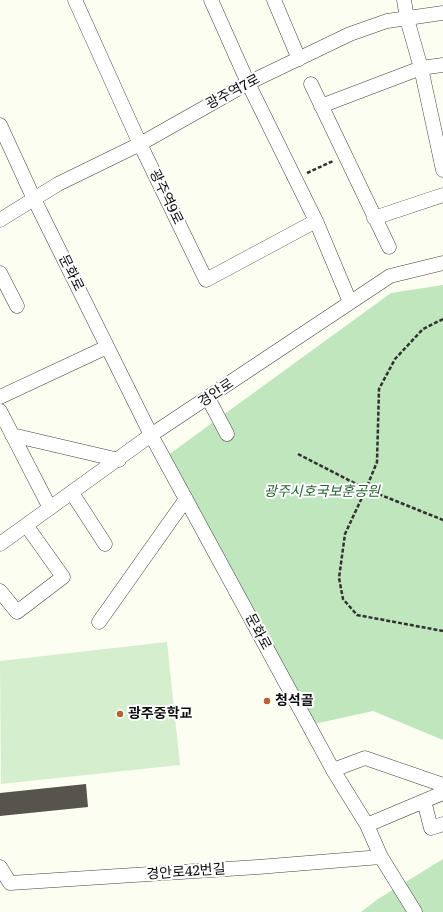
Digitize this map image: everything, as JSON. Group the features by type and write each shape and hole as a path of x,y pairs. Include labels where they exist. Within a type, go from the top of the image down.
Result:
{"street":[{"name":"광주역9로","path":"76,0 140,144 206,280 316,221"},
{"path":"211,0 248,83 316,221 350,302"},
{"path":"404,0 421,68 443,170"},
{"path":"279,2 299,59"},
{"name":"광주역7로","path":"34,199 58,184 140,144 248,83 350,34 386,21 443,13"},
{"path":"321,106 421,68 443,65"},
{"path":"310,84 389,248"},
{"name":"문화로","path":"0,125 4,143 34,199 152,436 333,770 367,825 381,856 414,912"},
{"path":"374,218 443,195"},
{"path":"0,220 34,199"},
{"name":"경안로","path":"0,544 152,436 390,276 443,263"},
{"path":"0,273 17,306"},
{"path":"0,398 107,348"},
{"path":"208,398 227,434"},
{"path":"0,411 6,427 50,508"},
{"path":"6,427 119,460"},
{"path":"72,493 105,544"},
{"path":"99,622 186,499"},
{"path":"0,591 16,612 63,576 26,526"},
{"path":"333,770 364,758 443,785"},
{"path":"367,825 443,793"},
{"path":"424,801 430,828 443,824"},
{"name":"경안로42번길","path":"0,867 10,883 258,867 381,856"}],"path":[{"path":"295,178 345,156"},
{"path":"443,319 423,329 395,359 379,389 377,462 345,534 339,578 343,600 357,615 443,631"},
{"path":"298,454 366,489 443,520"}],"green space":[{"name":"광주시호국보훈공원","path":"443,285 443,740 373,711 314,724 164,458 391,293"},
{"path":"167,642 180,765 1,784 0,661"},
{"path":"443,859 443,912 361,912 378,899"}],"building":[{"path":"86,784 88,807 0,816 0,793"}],"place":[{"name":"청석골","path":"267,701"},
{"name":"광주중학교","path":"120,714"}]}
